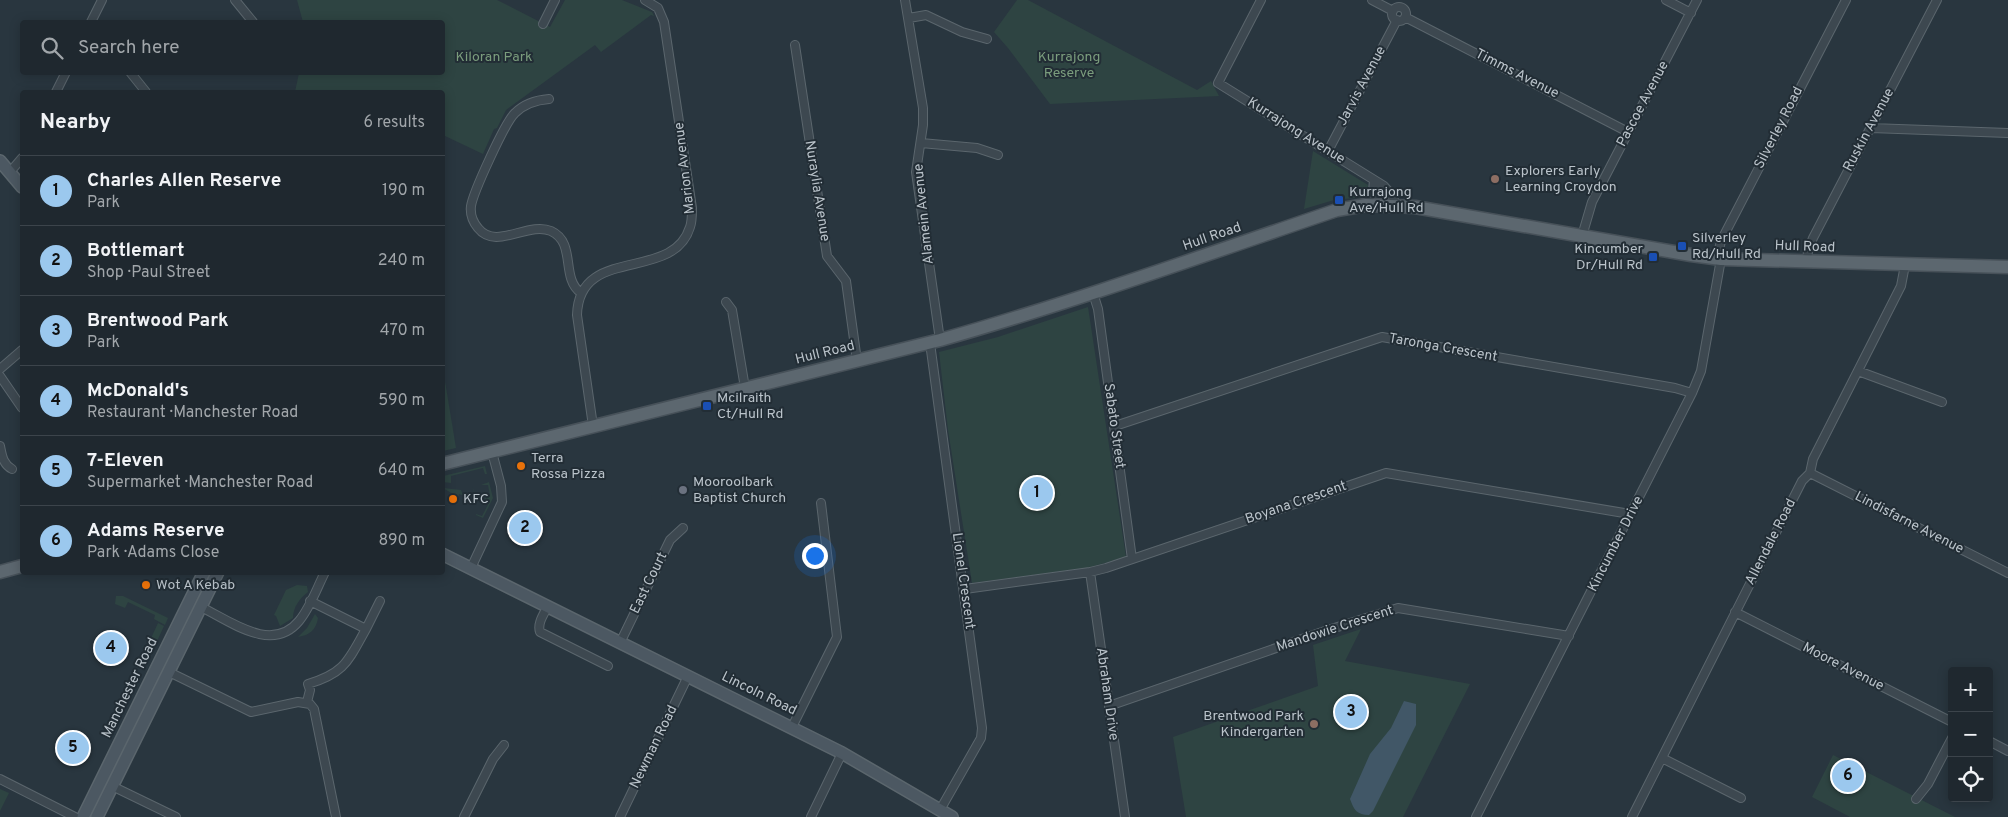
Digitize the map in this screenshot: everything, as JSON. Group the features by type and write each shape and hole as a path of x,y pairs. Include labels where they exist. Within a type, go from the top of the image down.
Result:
{"main road":[{"path":"0,161 20,184"},
{"name":"Hull Road","path":"445,463 935,342 1093,293 1337,210 1366,205 1396,205 1719,258 2008,267"},
{"name":"Lincoln Road","path":"445,555 792,727 842,753 952,817"},
{"path":"0,572 20,567"},
{"name":"Manchester Road","path":"83,817 203,575"},
{"name":"Manchester Road","path":"97,817 217,575"},
{"path":"158,666 169,672"}],"street":[{"path":"92,20 102,0"},
{"path":"235,0 251,20"},
{"path":"543,24 555,0"},
{"name":"Marion Avenue","path":"581,293 592,280 604,272 659,258 672,252 685,239 691,226 692,208 664,22 658,8 645,0"},
{"name":"Alamein Avenue","path":"905,0 910,18 923,108 916,172 935,342"},
{"name":"Kurrajong Avenue","path":"1261,0 1218,83 1384,186 1392,195 1396,205"},
{"path":"1372,0 1393,11"},
{"path":"1403,8 1407,0"},
{"path":"1666,0 1690,13"},
{"name":"Pascoe Avenue","path":"1582,236 1592,202 1697,0"},
{"name":"Silverley Road","path":"1719,258 1721,241 1846,0"},
{"name":"Ruskin Avenue","path":"1807,262 1810,246 1937,0"},
{"path":"1397,7 1403,8 1406,13 1405,17 1400,21 1393,17 1393,11 1397,7"},
{"path":"910,18 926,15 962,32 987,39"},
{"name":"Timms Avenue","path":"1405,17 1628,132"},
{"name":"Jarvis Avenue","path":"1328,151 1397,20"},
{"name":"Nuraylia Avenue","path":"795,45 827,256 846,281 857,361"},
{"path":"57,90 64,75"},
{"path":"132,75 144,90"},
{"path":"549,98 538,100 521,108 507,122 473,199 471,213 478,229 490,236 504,236 538,229 549,230 556,234 565,244 574,287 581,293 577,304 577,315 594,426"},
{"path":"1870,128 2008,133"},
{"path":"920,143 977,148 998,155"},
{"path":"10,172 20,160"},
{"path":"1366,205 1373,191 1374,180"},
{"name":"Kincumber Drive","path":"1476,817 1692,393 1701,371 1719,258"},
{"name":"Allendale Road","path":"1632,817 1802,482 1810,473 1813,459 1901,286 1905,265"},
{"name":"Sabato Street","path":"1093,293 1098,309 1132,559"},
{"path":"726,302 732,310 745,388"},
{"name":"Taronga Crescent","path":"1115,426 1382,337 1675,388 1692,393"},
{"name":"Lionel Crescent","path":"935,342 982,728 981,738 940,810"},
{"path":"0,369 20,352"},
{"path":"1858,371 1942,402"},
{"path":"0,376 20,405"},
{"path":"0,446 3,460 12,469"},
{"path":"471,568 502,502 501,486 492,452"},
{"name":"Boyana Crescent","path":"965,589 1090,572 1386,473 1630,514"},
{"name":"Lindisfarne Avenue","path":"1810,473 2008,573"},
{"path":"792,727 837,637 821,503"},
{"name":"East Court","path":"620,643 670,540 683,528"},
{"name":"Abraham Drive","path":"1090,572 1125,817"},
{"path":"201,607 256,634 271,636 290,629 296,624 323,575"},
{"path":"310,601 366,629"},
{"path":"307,702 310,690 308,684 326,679 340,669 353,652 380,601"},
{"path":"548,606 541,620 540,632 608,666"},
{"name":"Mandowie Crescent","path":"1109,706 1319,633 1398,608 1569,636"},
{"name":"Moore Avenue","path":"1735,612 1948,720"},
{"path":"169,672 251,712 298,702 307,702 314,709 336,817"},
{"name":"Newman Road","path":"620,817 688,676"},
{"path":"1993,743 2008,751"},
{"path":"464,817 493,759 504,746"},
{"path":"1916,799 1928,784 1948,746"},
{"path":"811,817 842,753"},
{"path":"1662,758 1741,798"},
{"path":"0,779 75,817"},
{"path":"112,786 176,817"}],"green space":[{"name":"Kiloran Park","path":"297,0 497,0 550,27 565,0 622,0 652,12 654,16 651,15 601,52 595,45 506,110 497,128 494,129 483,154 445,136 445,90 295,90 299,75 445,75 445,20 302,20"},
{"name":"Kurrajong Reserve","path":"1017,0 1028,0 1197,90 1211,81 1219,96 1050,104 994,32"},
{"path":"1313,151 1368,185 1367,194 1364,197 1334,200 1304,209"},
{"path":"1088,307 1126,557 1087,568 972,583 948,430 939,352 998,337"},
{"path":"445,381 456,448 445,451"},
{"path":"485,466 487,474 485,474 483,468 451,476 451,483 445,482 445,476"},
{"path":"489,482 493,498 483,518 476,514 482,516 490,501 484,498 490,496 488,485 481,485"},
{"path":"472,486 476,496 475,497 469,494 468,497 459,494 458,497 445,488 461,490 463,495 474,492"},
{"path":"297,585 307,586 308,592 298,603 294,610 293,618 280,626 274,615 286,590"},
{"path":"116,596 123,596 168,618 165,625 154,619 155,615 128,602 125,608 115,604"},
{"path":"315,614 318,618 314,629 306,635 298,637 307,628"},
{"path":"158,623 164,626 153,650 141,646 147,647"},
{"path":"1361,629 1345,661 1470,684 1403,817 1186,817 1173,737 1318,686 1313,645"},
{"path":"1833,755 1955,817 1850,817 1812,797"},
{"path":"0,789 9,793 0,811"}],"water":[{"path":"1404,701 1416,704 1416,725 1373,811 1369,815 1359,813 1350,799 1370,754 1391,728"}],"place":[{"name":"Explorers Early Learning Croydon","path":"1495,179"},
{"name":"Kurrajong Ave/Hull Rd","path":"1339,200"},
{"name":"Silverley Rd/Hull Rd","path":"1682,246"},
{"name":"Kincumber Dr/Hull Rd","path":"1653,257"},
{"name":"Mcilraith Ct/Hull Rd","path":"707,406"},
{"name":"Terra Rossa Pizza","path":"521,466"},
{"name":"Mooroolbark Baptist Church","path":"683,490"},
{"name":"Charles Allen Reserve","path":"1037,493"},
{"name":"KFC","path":"453,499"},
{"name":"Bottlemart","path":"525,528"},
{"name":"Wot A Kebab","path":"146,585"},
{"name":"McDonald's","path":"111,648"},
{"name":"Brentwood Park","path":"1351,712"},
{"name":"Brentwood Park Kindergarten","path":"1314,724"},
{"name":"7-Eleven","path":"73,748"},
{"name":"Adams Reserve","path":"1848,776"}]}
